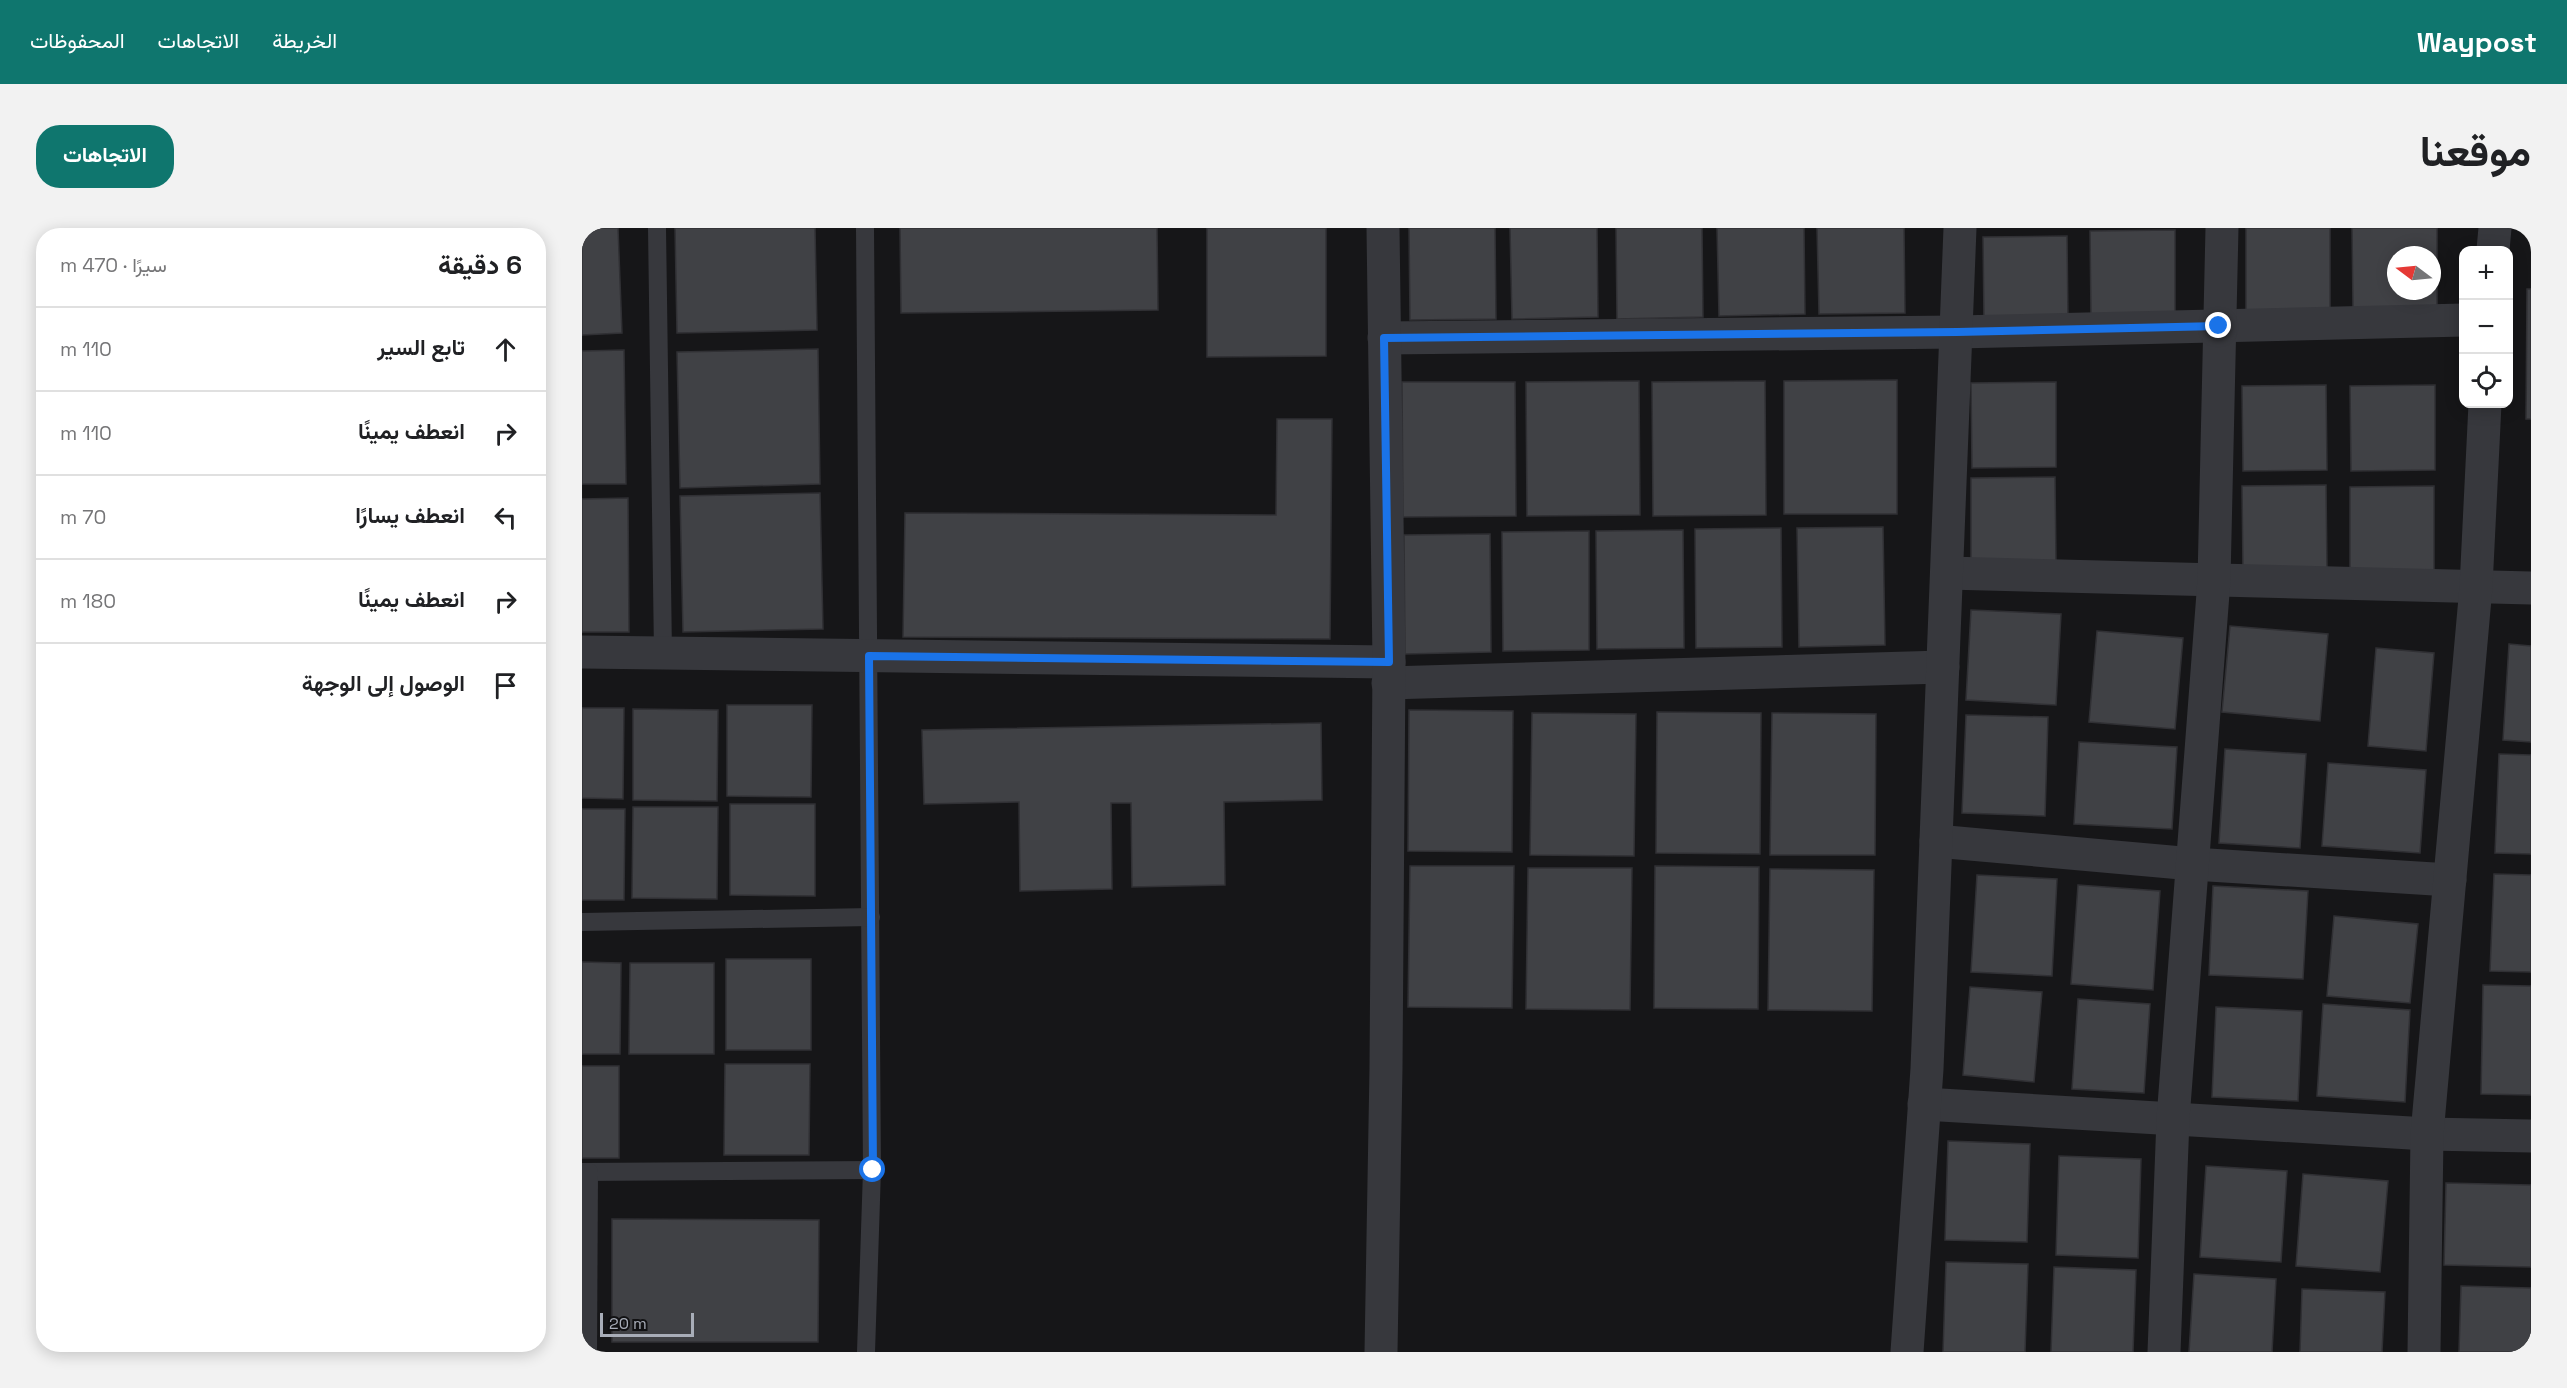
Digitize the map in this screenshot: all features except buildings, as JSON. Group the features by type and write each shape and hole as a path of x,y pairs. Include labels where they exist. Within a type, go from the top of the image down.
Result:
{"street":[{"path":"1381,1352 1386,1068 1388,673 1383,228"},
{"path":"1907,1352 1924,1104 1960,228"},
{"path":"2164,1352 2173,1119 2214,580 2222,228"},
{"path":"2493,246 2494,228"},
{"path":"1384,338 1957,332 2459,320"},
{"path":"2424,1352 2427,1134 2476,587 2485,408"},
{"path":"1947,573 2531,588"},
{"path":"582,652 869,656 1388,673 1943,667"},
{"path":"1936,841 2193,864 2450,880"},
{"path":"1924,1104 2427,1134 2531,1136"}],"lane":[{"path":"657,228 663,653"},
{"path":"865,228 873,1170 866,1352"},
{"path":"582,922 871,917"},
{"path":"588,1352 586,1172 873,1170"}],"route":[{"path":"873,1170 869,656 1389,662 1384,338 1957,332 2219,326"}]}
